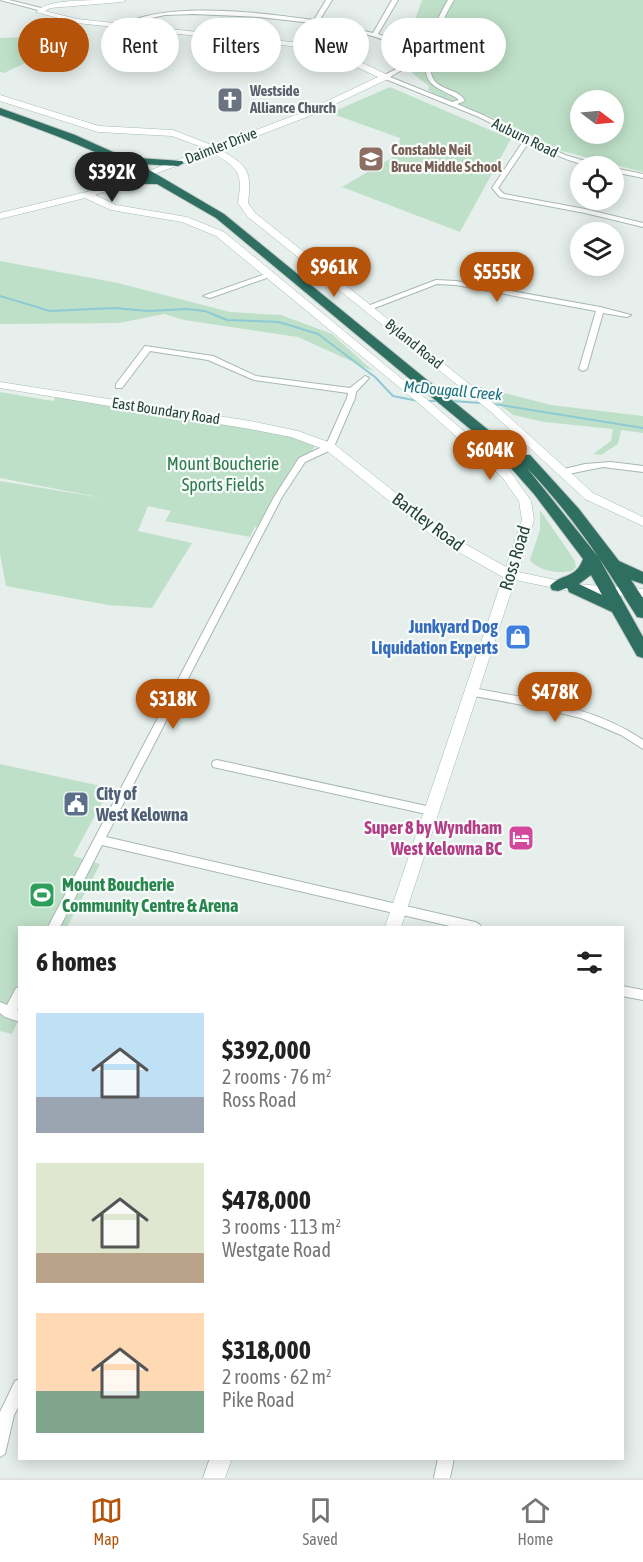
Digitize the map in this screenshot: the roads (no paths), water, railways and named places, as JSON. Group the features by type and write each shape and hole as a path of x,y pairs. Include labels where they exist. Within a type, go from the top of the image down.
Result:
{"highway":[{"path":"0,106 81,135 138,161 161,176 220,216 452,402 510,444 555,488 609,560 638,593 643,614"},
{"path":"0,111 71,137 161,176"},
{"path":"125,161 133,172 127,182"},
{"path":"138,161 178,163"},
{"path":"127,182 161,176 178,163"},
{"path":"452,402 498,445 539,491 591,558 643,652"},
{"path":"558,586 579,578 587,572 591,558"},
{"path":"609,560 643,579"},
{"path":"575,588 621,610"}],"street":[{"path":"2,0 42,9 69,3 122,0"},
{"path":"317,18 329,0"},
{"path":"369,35 374,36 395,0"},
{"path":"451,0 440,18 427,64 427,74 432,82 460,97 462,101 452,104"},
{"name":"Auburn Road","path":"42,9 40,12 60,18 101,23"},
{"path":"138,18 202,11 293,20"},
{"name":"Auburn Road","path":"179,32 293,44"},
{"name":"Daimler Drive","path":"178,163 309,113 400,71 412,58 415,50 374,36"},
{"name":"Auburn Road","path":"369,69 452,104 570,158"},
{"path":"0,98 83,125 116,130 173,133 190,138 231,158"},
{"path":"528,139 495,188 502,196 585,211 643,225"},
{"path":"200,154 231,158"},
{"name":"Byland Road","path":"231,158 245,174 243,203 251,215 369,307 486,403 597,501 643,522"},
{"path":"624,172 643,176"},
{"path":"0,216 87,195 127,182"},
{"name":"Ross Road","path":"87,195 114,208 184,219 220,234 272,275 506,474 525,501 528,520 473,692 393,926"},
{"path":"207,296 272,275"},
{"path":"369,307 436,282 456,283 627,315"},
{"path":"584,369 600,309"},
{"path":"119,386 148,348 210,358 254,378 352,391"},
{"path":"55,926 278,497 302,460 330,447 352,391 365,378"},
{"name":"East Boundary Road","path":"0,385 250,425 294,434 330,447"},
{"name":"Bartley Road","path":"330,447 444,538 510,575 558,586 638,593"},
{"path":"563,472 591,464 610,463 643,469"},
{"path":"473,692 582,714 621,730 643,745"},
{"path":"217,764 431,811"},
{"path":"100,840 471,926"},
{"path":"624,991 643,995"},
{"path":"9,1012 18,996"},
{"path":"0,1449 7,1414 18,1390"},
{"path":"214,1478 220,1460"},
{"path":"442,1478 446,1460"}],"waterway":[{"name":"McDougall Creek","path":"0,296 50,311 114,308 148,311 186,309 205,311 227,320 279,322 318,334 375,377 393,396 418,401"},
{"name":"McDougall Creek","path":"425,401 439,401"},
{"name":"McDougall Creek","path":"452,401 481,403"},
{"name":"McDougall Creek","path":"494,404 643,428"}],"place":[{"name":"Westside Alliance Church","path":"230,100"},
{"name":"Constable Neil Bruce Middle School","path":"371,159"},
{"name":"Junkyard Dog Liquidation Experts","path":"518,637"},
{"name":"City of West Kelowna","path":"76,804"},
{"name":"Super 8 by Wyndham West Kelowna BC","path":"521,838"},
{"name":"Mount Boucherie Community Centre & Arena","path":"42,895"}],"park label":[{"name":"Mount Boucherie Sports Fields","path":"223,474"}]}
